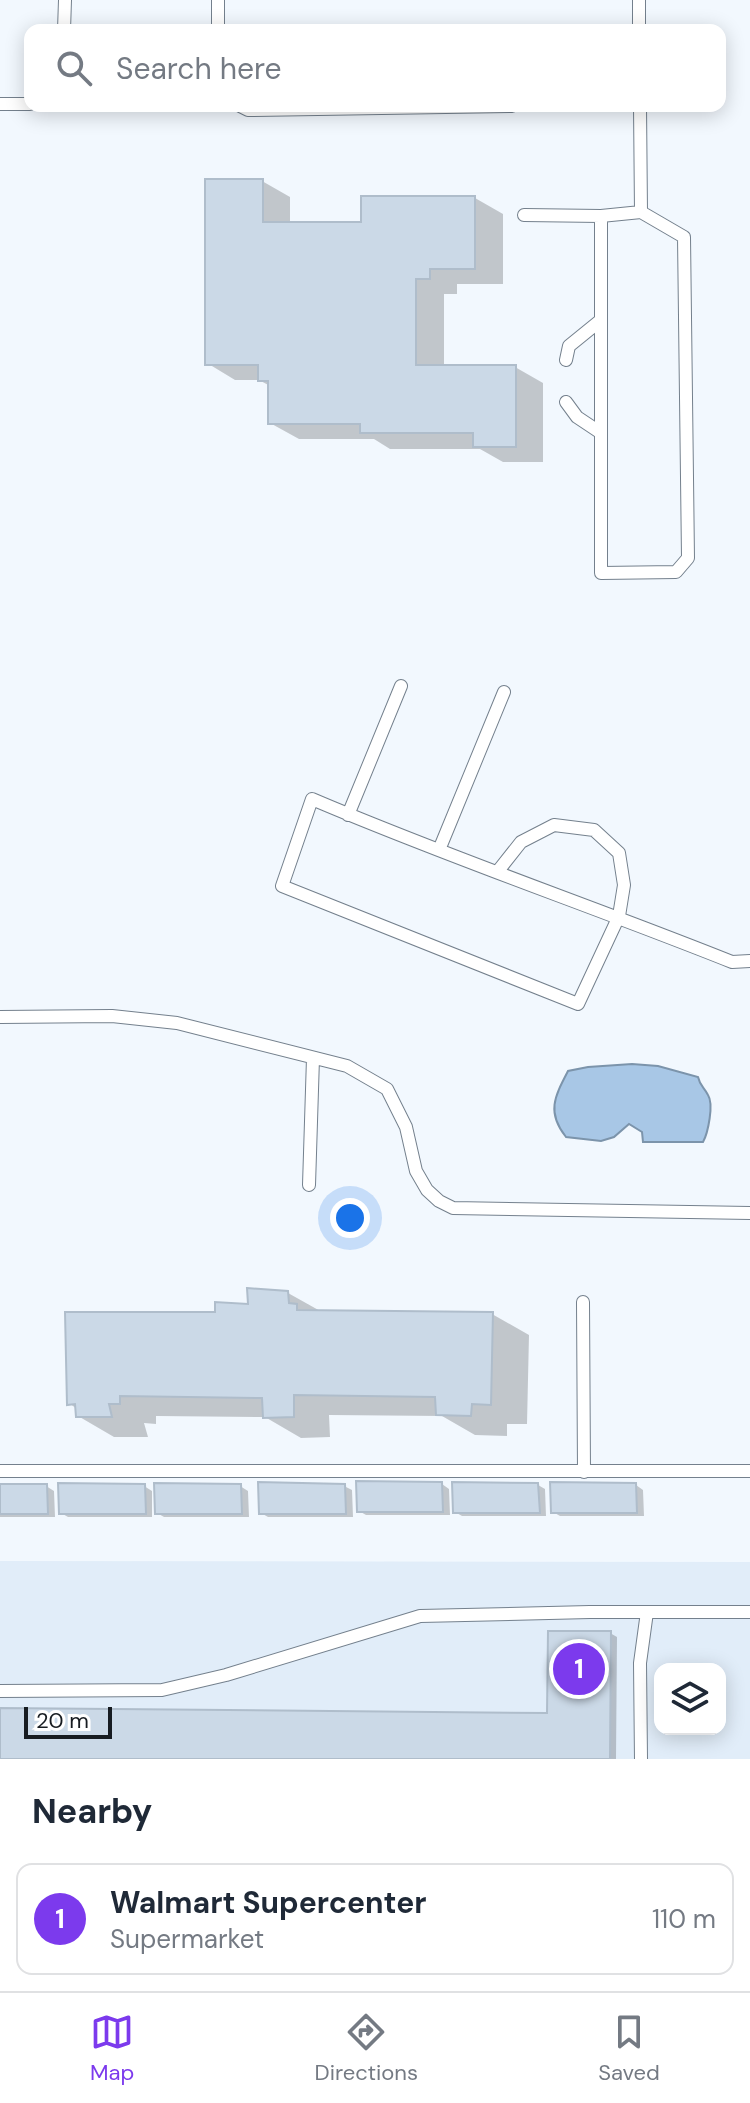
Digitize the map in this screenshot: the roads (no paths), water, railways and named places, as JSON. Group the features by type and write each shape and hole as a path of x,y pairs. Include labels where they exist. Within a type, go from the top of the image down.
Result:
{"lane":[{"path":"64,24 65,0"},
{"path":"218,0 218,24"},
{"path":"639,0 639,24"},
{"path":"0,104 24,104"},
{"path":"640,112 641,212"},
{"path":"524,215 601,216 641,212 684,237 688,558 676,572 601,573 601,216"},
{"path":"566,360 569,346 601,320"},
{"path":"566,402 577,417 601,433"},
{"path":"348,815 401,686"},
{"path":"439,850 504,692"},
{"path":"498,871 521,842 554,825 594,830 619,853 624,885 619,916 578,1004 282,886 312,799 439,850 619,916 732,962 750,961"},
{"path":"0,1017 112,1016 177,1023 347,1066 387,1089 406,1127 416,1171 427,1190 453,1208 750,1213"},
{"path":"309,1185 313,1058"},
{"path":"583,1302 584,1472"},
{"path":"0,1471 750,1471"},
{"path":"641,1759 640,1663 647,1612"},
{"path":"0,1691 162,1690 226,1675 420,1616 750,1612"}],"water":[{"path":"632,1064 658,1066 698,1077 710,1099 703,1142 643,1142 642,1132 629,1124 614,1137 601,1141 566,1137 554,1112 559,1088 568,1071"}],"place":[{"name":"Walmart Supercenter","path":"579,1669"}]}
